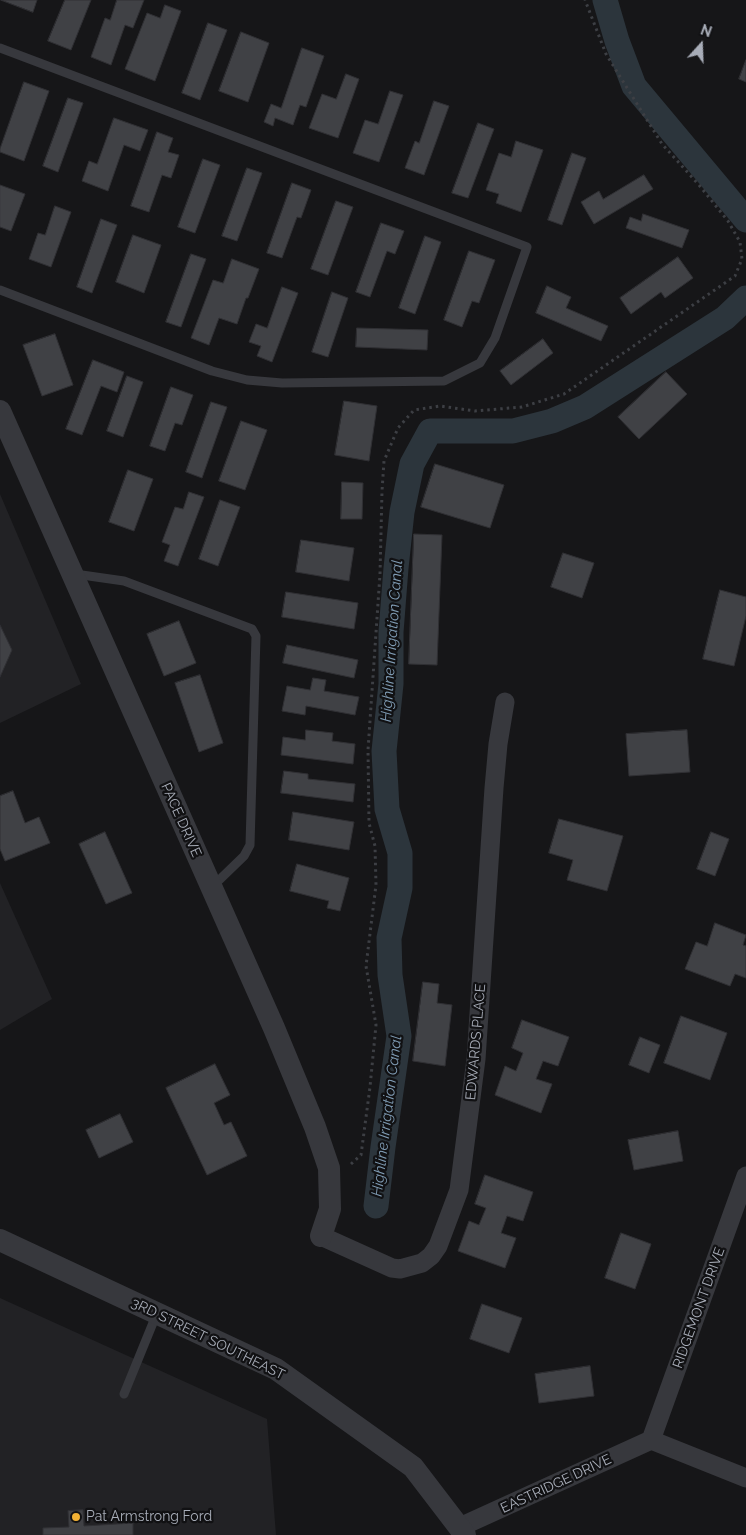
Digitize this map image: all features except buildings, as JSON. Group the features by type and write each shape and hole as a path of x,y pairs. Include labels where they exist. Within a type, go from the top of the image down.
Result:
{"street":[{"name":"PACE DRIVE","path":"0,411 274,1028 315,1127 329,1168 330,1184 330,1209 321,1236"},
{"name":"EDWARDS PLACE","path":"321,1236 392,1268 400,1269 422,1263 431,1256 438,1246 458,1190 476,1058 494,788 498,744 505,702"},
{"name":"RIDGEMONT DRIVE","path":"651,1440 746,1176"},
{"name":"3RD STREET SOUTHEAST","path":"1,1243 158,1313 276,1369 414,1467 462,1531"},
{"path":"651,1440 746,1478"},
{"name":"EASTRIDGE DRIVE","path":"462,1531 651,1440"}],"lane":[{"path":"0,48 527,247 495,338 480,363 444,381 282,383 248,380 212,371 0,290"},
{"path":"72,573 124,581 252,629 256,636 250,845 244,856 211,888"},
{"path":"124,1394 158,1313"}],"path":[{"path":"330,1184 361,1155 376,1024 366,966 376,885 375,846 368,823 368,750 380,574 384,461 398,428 414,410 440,406 475,411 522,407 564,394 735,276 742,259 740,242 728,221 662,144 606,54 585,0"}],"shaded area":[{"path":"0,494 81,684 0,723"},
{"path":"0,883 52,999 0,1030"},
{"path":"0,1298 267,1419 276,1535 0,1535"}],"waterway":[{"name":"Highline Irrigation Canal","path":"605,0 617,41 634,86 746,220"},
{"name":"Highline Irrigation Canal","path":"376,1206 399,1036 390,975 389,938 400,888 400,853 387,809 384,751 391,684 391,632 396,568 402,512 412,464 430,431 513,431 552,421 585,407 725,318 746,298"}],"place":[{"name":"Pat Armstrong Ford","path":"76,1517"}]}
